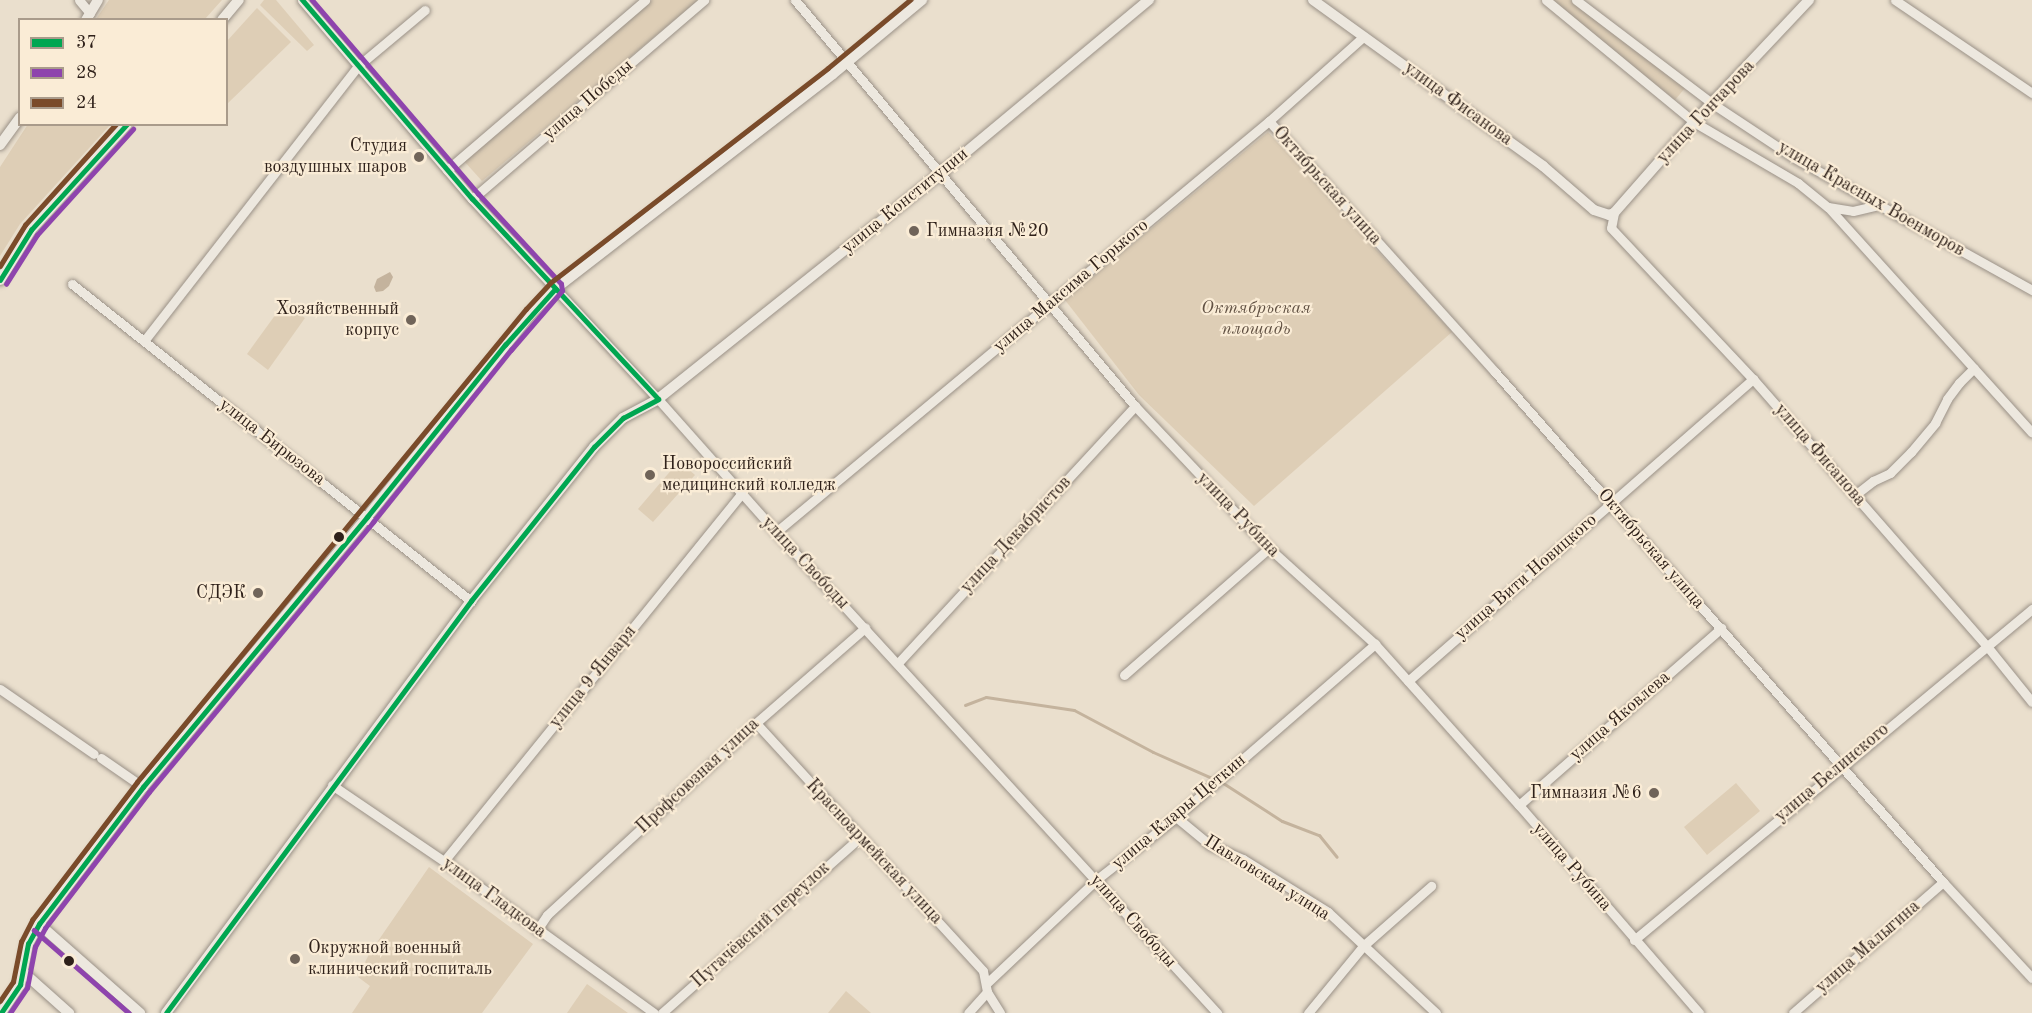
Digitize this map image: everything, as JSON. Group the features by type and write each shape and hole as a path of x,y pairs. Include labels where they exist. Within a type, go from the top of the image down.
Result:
{"street":[{"path":"79,0 88,16 98,0"},
{"path":"224,18 239,0"},
{"name":"улица Свободы","path":"302,0 472,200 658,399 741,494 1217,1013"},
{"path":"447,170 645,0"},
{"name":"улица Победы","path":"472,200 704,0"},
{"name":"улица Рубина","path":"795,0 1135,406 1269,548 1375,644 1519,804 1699,1013"},
{"path":"1,1013 18,988 28,944 39,924 143,787 367,517 512,337 555,290 847,63 922,0"},
{"name":"улица Конституции","path":"166,1013 332,785 471,601 594,447 623,418 658,399 941,173 1149,0"},
{"name":"улица Фисанова","path":"1313,0 1543,166 1596,211 1753,378 1986,645 2032,702"},
{"path":"1546,0 1694,122 1798,183 1828,207 2032,433"},
{"name":"улица Красных Военморов","path":"1576,0 1713,104 1793,157 2032,290"},
{"name":"улица Гончарова","path":"1614,213 1694,122 1809,0"},
{"path":"1895,0 2032,93"},
{"path":"144,341 358,66 425,10"},
{"name":"улица Максима Горького","path":"776,532 1269,121 1364,36"},
{"path":"0,145 18,120"},
{"name":"Октябрьская улица","path":"1269,121 1721,628 1943,882 2032,978"},
{"path":"0,280 32,230 125,126"},
{"path":"1828,207 1853,211 1880,205"},
{"path":"1596,211 1614,213 1611,228"},
{"name":"улица Бирюзова","path":"72,284 471,601"},
{"path":"1855,495 1873,481 1890,473 1911,452 1935,423 1947,399 1959,383 1974,369"},
{"name":"улица Вити Новицкого","path":"1408,681 1753,378"},
{"name":"улица Декабристов","path":"898,663 1135,406"},
{"name":"улица 9 Января","path":"444,861 741,494"},
{"path":"1124,675 1269,548"},
{"name":"улица Белинского","path":"1634,940 2032,609"},
{"name":"Профсоюзная улица","path":"537,930 547,915 756,723 865,628"},
{"name":"улица Яковлева","path":"1519,804 1721,628"},
{"name":"улица Клары Цеткин","path":"968,1013 987,988 1096,880 1176,817 1375,644"},
{"path":"0,689 143,787"},
{"name":"Красноармейская улица","path":"756,723 978,965 1000,1013"},
{"name":"улица Гладкова","path":"332,785 444,861 654,1013"},
{"name":"Павловская улица","path":"1176,817 1210,845 1243,859 1328,912 1436,1013"},
{"name":"Пугачёвский переулок","path":"662,1013 860,837"},
{"name":"улица Малыгина","path":"1793,1013 1943,882"},
{"path":"1308,1013 1363,946 1431,886"},
{"path":"39,924 140,1013"},
{"path":"23,972 69,1013"}],"green space":[{"path":"109,0 222,0 206,18 97,18"},
{"path":"264,0 276,0 314,45 307,51 260,5"},
{"path":"652,0 698,0 482,181 464,161"},
{"path":"1552,0 1570,0 1685,88 1675,100"},
{"path":"257,8 291,42 228,103 228,40"},
{"path":"27,126 109,126 20,224 0,256 0,167"},
{"name":"Октябрьская площадь","path":"1268,132 1452,332 1254,506 1139,395 1065,300"},
{"path":"284,303 305,318 268,370 247,354"},
{"path":"679,461 695,475 653,522 638,509"},
{"path":"1736,783 1760,811 1707,855 1684,827"},
{"path":"429,867 533,944 482,1013 352,1013 370,986 358,977 369,954"},
{"path":"587,984 628,1013 567,1013"},
{"path":"846,991 871,1013 828,1013"}],"shaded area":[{"path":"390,272 393,277 389,286 383,291 376,292 374,287 377,279"}],"waterway":[{"path":"965,705 986,697 1074,710 1153,752 1223,783 1282,821 1319,835 1337,857"}],"transit line":[{"name":"37","path":"166,1013 471,601 594,447 623,418 658,399 472,199 302,0"},
{"name":"28","path":"10,1013 27,988 35,947 45,928 149,792 373,522 511,350 562,291 561,284 478,194 312,0"},
{"name":"24","path":"0,1001 13,982 21,942 32,920 137,782 526,309 550,283 828,68 910,0"},
{"name":"24","path":"0,266 25,225 114,126"},
{"name":"37","path":"0,280 31,230 125,126"},
{"name":"28","path":"6,284 37,235 133,129"},
{"name":"37","path":"1,1013 20,985 28,944 39,924 143,787 367,517 505,345 555,289"},
{"name":"28","path":"34,930 129,1013"}],"place":[{"name":"Студия воздушных шаров","path":"419,157"},
{"name":"Гимназия №20","path":"914,231"},
{"name":"Хозяйственный корпус","path":"411,320"},
{"name":"Новороссийский медицинский колледж","path":"650,475"},
{"name":"СДЭК","path":"258,593"},
{"name":"Гимназия №6","path":"1654,793"},
{"name":"Окружной военный клинический госпиталь","path":"295,959"}]}
